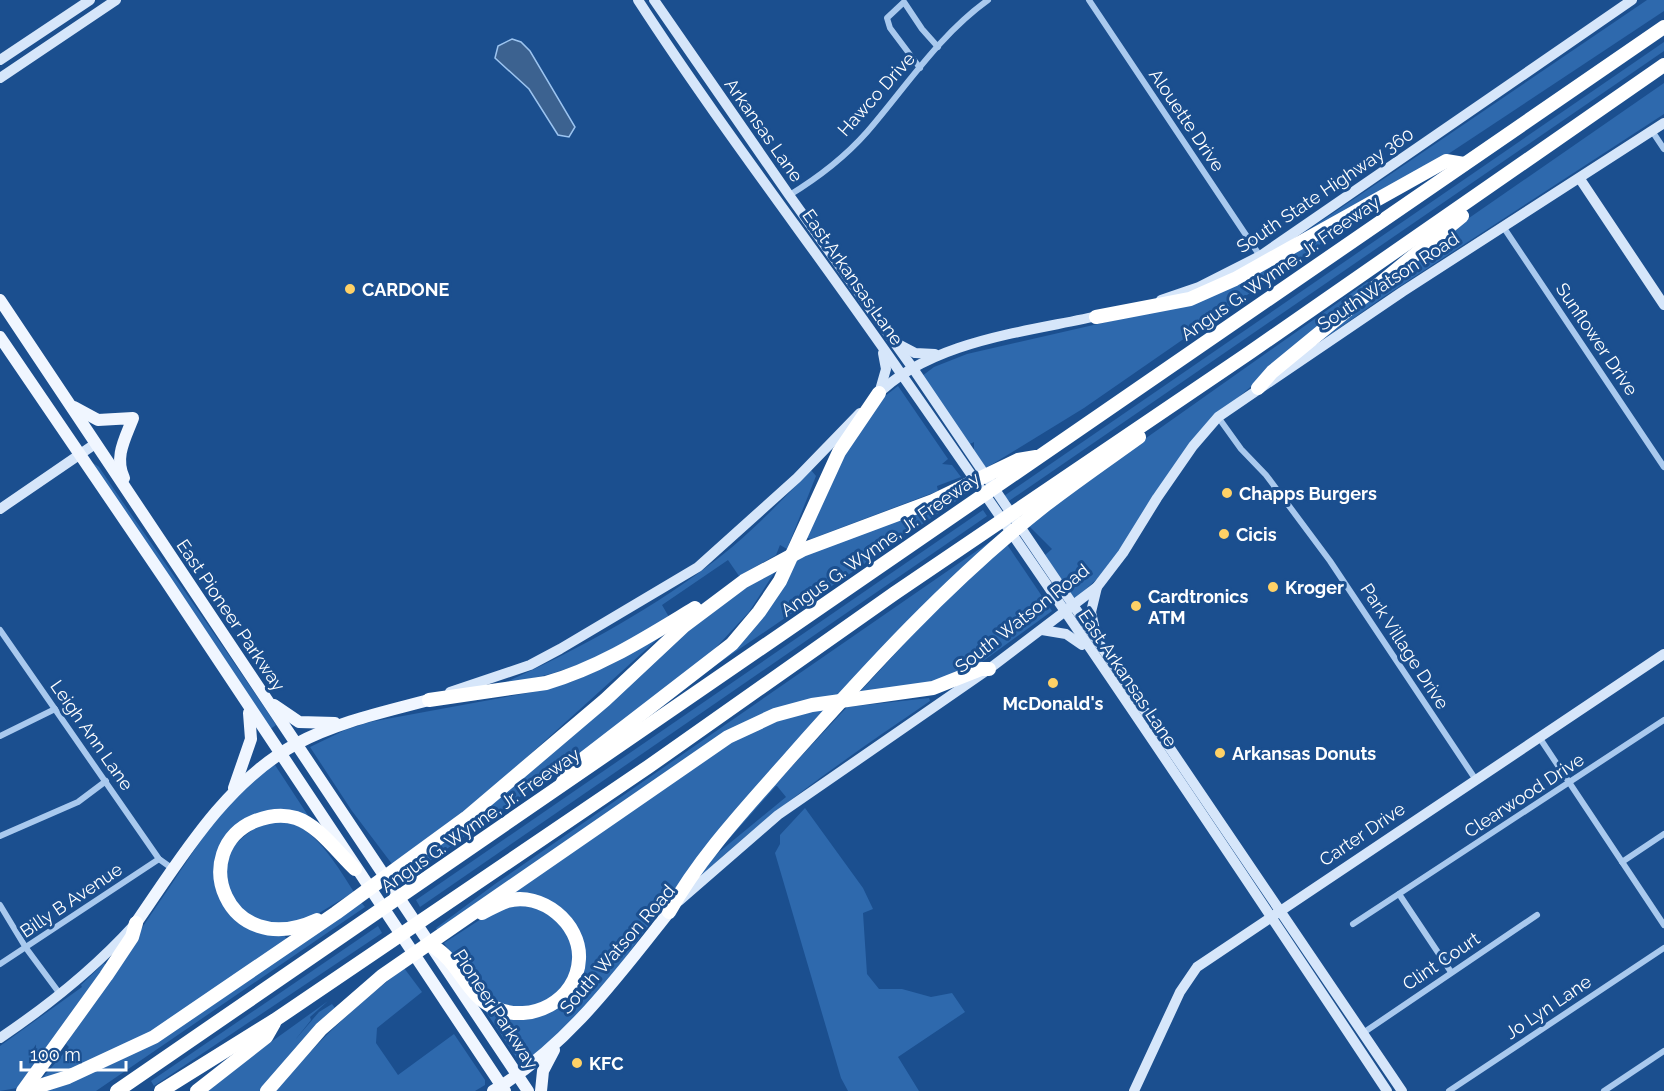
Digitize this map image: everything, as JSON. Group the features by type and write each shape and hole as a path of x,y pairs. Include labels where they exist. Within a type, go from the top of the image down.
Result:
{"highway":[{"name":"Angus G. Wynne, Jr. Freeway","path":"117,1091 1664,27"},
{"path":"161,1091 275,1020 648,767 1664,65"},
{"path":"1258,388 1272,372 1428,242 1548,156 1560,136"},
{"path":"1096,317 1190,298 1235,279 1446,161 1464,164"},
{"path":"561,786 570,769 732,644 759,612 780,581 839,452 879,393"},
{"path":"669,912 695,869 872,665 998,545 1044,507 1141,435 1155,415"},
{"path":"24,1091 68,1077 154,1037 336,913 466,818 605,700 684,626 721,596 768,567 836,537 933,501 1018,460 1041,456"},
{"path":"429,700 546,683 565,678 612,658 700,605 721,596"},
{"path":"267,1091 321,1029 346,1005 460,921 740,730 775,715 812,705 933,688 981,669 989,669"},
{"path":"336,913 279,931 248,922 235,911 226,897 221,868 225,848 243,827 259,819 281,816 296,818 310,826 355,869"},
{"path":"438,953 444,953 481,1000 506,1012 538,1012 557,1000 572,983 579,958 574,938 567,923 548,907 530,901 507,901 460,921"},
{"path":"24,1091 58,1046 132,937 136,923"},
{"path":"197,1091 266,1037 275,1020"}],"main road":[{"path":"0,60 90,0"},
{"path":"2,73 116,0"},
{"name":"East Arkansas Lane","path":"638,0 671,51 784,198 876,339 1092,654 1402,1091"},
{"name":"Arkansas Lane","path":"654,0 784,198 889,337"},
{"name":"South State Highway 360","path":"901,373 941,353 1136,308 1199,287 1260,256 1632,0"},
{"name":"South Watson Road","path":"499,1089 560,1041 592,1010 669,912 778,815 989,669 1097,587 1123,553 1193,446 1218,417 1402,292 1664,123"},
{"path":"1580,179 1664,305"},
{"name":"East Pioneer Parkway","path":"0,300 295,744 438,953"},
{"name":"East Pioneer Parkway","path":"0,337 423,969"},
{"path":"889,337 915,353 941,353"},
{"name":"East Arkansas Lane","path":"889,337 912,367 1099,641 1275,912 1387,1091"},
{"path":"876,339 886,362 879,393"},
{"path":"0,1038 60,994 111,950 136,923 232,793 260,768 295,744 349,722 429,700 530,665 560,650 698,567 797,478 901,373"},
{"path":"68,402 98,420 133,418 121,448 118,466 134,502"},
{"path":"0,509 95,444"},
{"path":"1097,587 1090,612 1099,641"},
{"path":"1042,630 1072,637 1092,654"},
{"name":"Carter Drive","path":"1134,1091 1191,973 1210,956 1664,654"},
{"path":"265,698 290,718 299,722 349,722"},
{"path":"232,793 251,739 252,727 247,703"},
{"name":"Pioneer Parkway","path":"438,953 528,1091"},
{"name":"Pioneer Parkway","path":"423,969 499,1089"},
{"path":"541,1091 543,1071 560,1041"}],"street":[{"name":"Hawco Drive","path":"784,198 813,179 865,134 955,27 988,0"},
{"name":"Alouette Drive","path":"1089,0 1260,256"},
{"path":"920,68 890,28 887,18 893,9 904,2 922,29 938,47"},
{"path":"1652,131 1664,149"},
{"name":"Sunflower Drive","path":"1504,228 1664,467"},
{"name":"Park Village Drive","path":"1218,417 1241,449 1266,475 1330,561 1476,780"},
{"name":"Leigh Ann Lane","path":"0,630 159,859"},
{"path":"0,736 56,709"},
{"name":"Clearwood Drive","path":"1353,924 1570,784 1664,720"},
{"path":"1539,737 1664,925"},
{"path":"0,836 69,807 106,781"},
{"path":"1622,862 1664,834"},
{"path":"159,859 174,869"},
{"name":"Billy B Avenue","path":"0,964 159,859"},
{"path":"1399,894 1450,972"},
{"path":"0,905 26,948 60,994"},
{"name":"Clint Court","path":"1363,1033 1537,915"},
{"name":"Jo Lyn Lane","path":"1449,1091 1664,948"},
{"path":"1604,1091 1664,1051"}],"shaded area":[{"path":"1647,0 1664,0 1664,11 1427,168 1292,241"},
{"path":"512,39 521,42 530,51 575,127 569,137 558,135 529,89 495,58 498,46"},
{"path":"1664,42 1664,51 1009,501 1004,496"},
{"path":"1664,83 1664,114 1382,298 1297,358 1375,289 1469,218"},
{"path":"1356,215 1358,218 1084,408 986,468 974,451 974,442 968,445 922,376 934,367 967,354 1159,310"},
{"path":"1367,282 1372,284 1208,423 1118,553 1097,579 1075,599 1045,555 1052,549 1029,526 1091,477"},
{"path":"898,386 948,459 942,464 952,465 961,477 937,486 938,491 811,539 805,537 820,494 880,400"},
{"path":"93,463 99,467 276,725 269,730"},
{"path":"811,470 816,476 787,549 780,545 776,555 739,576 728,560 662,605 669,617 591,659 550,674 504,683 617,626 696,575 768,515"},
{"path":"960,492 962,497 719,663 729,653 794,560"},
{"path":"983,510 987,516 420,907 416,900"},
{"path":"991,541 993,544 837,698 756,718 438,931 436,928 495,884"},
{"path":"1006,543 1052,611 968,672 947,680 858,694 952,592"},
{"path":"776,570 749,612 708,656 569,762 403,880 399,875 484,810 674,641 733,596"},
{"path":"662,635 484,796 392,864 352,811 310,747 345,730 370,722 533,692 571,682 608,666"},
{"path":"929,698 930,701 773,814 743,838 686,891 726,837 847,707","holes":["776,786 786,797 713,857"]},
{"path":"829,707 687,872 608,982 575,1020 522,1066 486,1012 523,1019 578,978 569,921 507,894 737,738 762,725"},
{"path":"275,765 313,823 253,817 215,880 223,904 238,922 259,933 284,935 288,941 124,1049 39,1082 69,1047 66,1044 76,1029 75,1027 218,817 245,787"},
{"path":"805,808 863,888 873,909 863,913 867,974 879,989 902,989 931,997 952,993 965,1012 898,1057 919,1091 848,1091 841,1078 775,853 780,844 780,835"},
{"path":"263,822 291,823 310,834 327,852 354,892 309,919 270,927 235,908 226,878 226,858 238,842"},
{"path":"360,901 365,907 96,1091 39,1091 110,1065 155,1042"},
{"path":"524,905 547,912 558,920 572,949 572,971 569,981 560,992 537,1009 494,1006 459,966 444,943 495,910"},
{"path":"378,926 382,933 154,1086 151,1081"},
{"path":"104,963 107,966 17,1088 0,1091 0,1046 82,987 81,985"},
{"path":"404,968 422,992 377,1028 376,1043 398,1075 454,1034 485,1080 485,1085 475,1091 276,1091 336,1026"},
{"path":"328,1001 310,1017 311,1020 295,1040 319,1012 332,1004 335,1008 260,1091 203,1091"}],"place":[{"name":"CARDONE","path":"350,289"},
{"name":"Chapps Burgers","path":"1227,493"},
{"name":"Cicis","path":"1224,534"},
{"name":"Kroger","path":"1273,587"},
{"name":"Cardtronics ATM","path":"1136,606"},
{"name":"McDonald's","path":"1053,683"},
{"name":"Arkansas Donuts","path":"1220,753"},
{"name":"KFC","path":"577,1063"}]}
